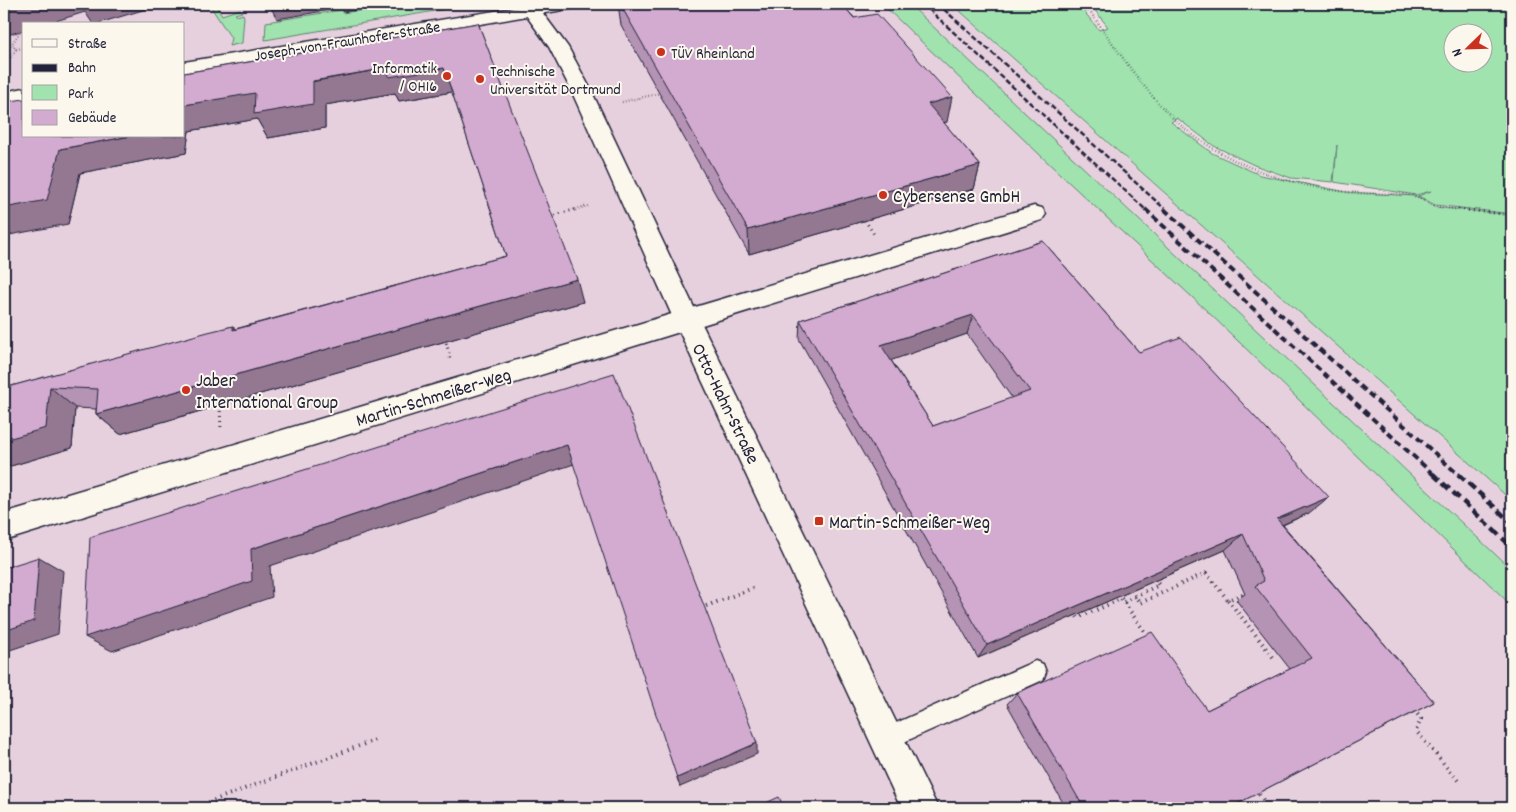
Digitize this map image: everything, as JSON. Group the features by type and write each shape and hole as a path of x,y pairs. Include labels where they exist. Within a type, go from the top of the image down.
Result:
{"street":[{"name":"Joseph-von-Fraunhofer-Straße","path":"185,68 529,7 569,4"},
{"name":"Otto-Hahn-Straße","path":"529,7 558,47 581,90 687,320 920,808"},
{"path":"4,98 22,94"},
{"name":"Martin-Schmeißer-Weg","path":"4,526 1034,214"}],"lane":[{"path":"886,739 1035,672"}],"path":[{"path":"252,6 262,4"},
{"path":"1084,4 1113,41 1140,82 1175,120 1213,150 1258,170 1309,184 1346,192 1416,196 1435,206 1512,215"},
{"path":"4,44 12,44 20,35 20,32"},
{"path":"12,44 16,49"},
{"path":"9,75 5,63 16,49 22,48"},
{"path":"622,102 661,93"},
{"path":"542,218 588,206"},
{"path":"865,220 876,236"},
{"path":"1135,596 1140,603 1206,573 1272,657"},
{"path":"1072,610 1078,618 1135,596 1159,585 1153,577"},
{"path":"700,608 753,588"},
{"path":"1228,600 1253,589"},
{"path":"1116,591 1151,640"},
{"path":"4,694 14,690"},
{"path":"1408,704 1421,719 1416,731 1460,783"},
{"path":"193,808 378,739"},
{"path":"1252,784 1269,808"}],"shaded area":[{"path":"4,4 517,4 548,48 577,104 595,101 541,11 586,4 882,4 1209,313 1512,606 1512,808 4,808"},
{"path":"909,4 951,4 1512,502 1512,569"}],"green space":[{"path":"209,4 215,4 222,15 240,9 242,12 235,14 237,16 243,14 244,17 242,43 229,46 231,38"},
{"path":"405,4 476,4 265,40 266,22 342,10 342,13"},
{"path":"882,4 909,4 1512,570 1512,606 1207,311"},
{"path":"952,4 1078,4 1099,30 1108,27 1090,4 1512,4 1512,214 1435,205 1418,196 1431,191 1416,195 1334,182 1337,145 1333,182 1291,178 1254,165 1214,146 1177,118 1171,122 1212,153 1260,175 1346,192 1416,196 1435,207 1512,215 1512,501"}],"building":[{"path":"4,4 16,4 4,7"},
{"path":"620,4 842,4 854,18 877,14 952,97 928,104 980,165 748,230"},
{"path":"478,23 577,279 96,414 98,389 50,387 46,428 4,440 4,388 208,332 233,326 233,330 506,256 444,68 389,77 388,68 313,81 313,104 254,114 255,93 185,105 185,73"},
{"path":"22,99 22,138 120,138 60,149 47,200 4,208 4,102"},
{"path":"1043,241 1139,352 1181,337 1329,497 1277,519 1434,702 1229,808 1084,808 1017,693 1152,632 1207,710 1312,658 1255,586 1264,581 1243,534 987,645 800,320","holes":["973,315 1030,391 933,426 881,345"]},
{"path":"614,373 757,743 677,778 567,445 251,549 252,581 85,637 90,537"},
{"path":"39,557 34,621 4,631 4,568"},
{"path":"779,797 784,808 755,808"}],"railway":[{"path":"923,4 1146,210"},
{"path":"938,4 1166,210"},
{"path":"1145,209 1435,476"},
{"path":"1164,209 1460,476"},
{"path":"1433,474 1512,547"},
{"path":"1458,474 1512,523"}],"place":[{"name":"TÜV Rheinland","path":"661,52"},
{"name":"Informatik / OH16","path":"447,76"},
{"name":"Technische Universität Dortmund","path":"480,79"},
{"name":"Cybersense GmbH","path":"883,195"},
{"name":"Jaber International Group","path":"186,390"},
{"name":"Martin-Schmeißer-Weg","path":"819,521"}]}
